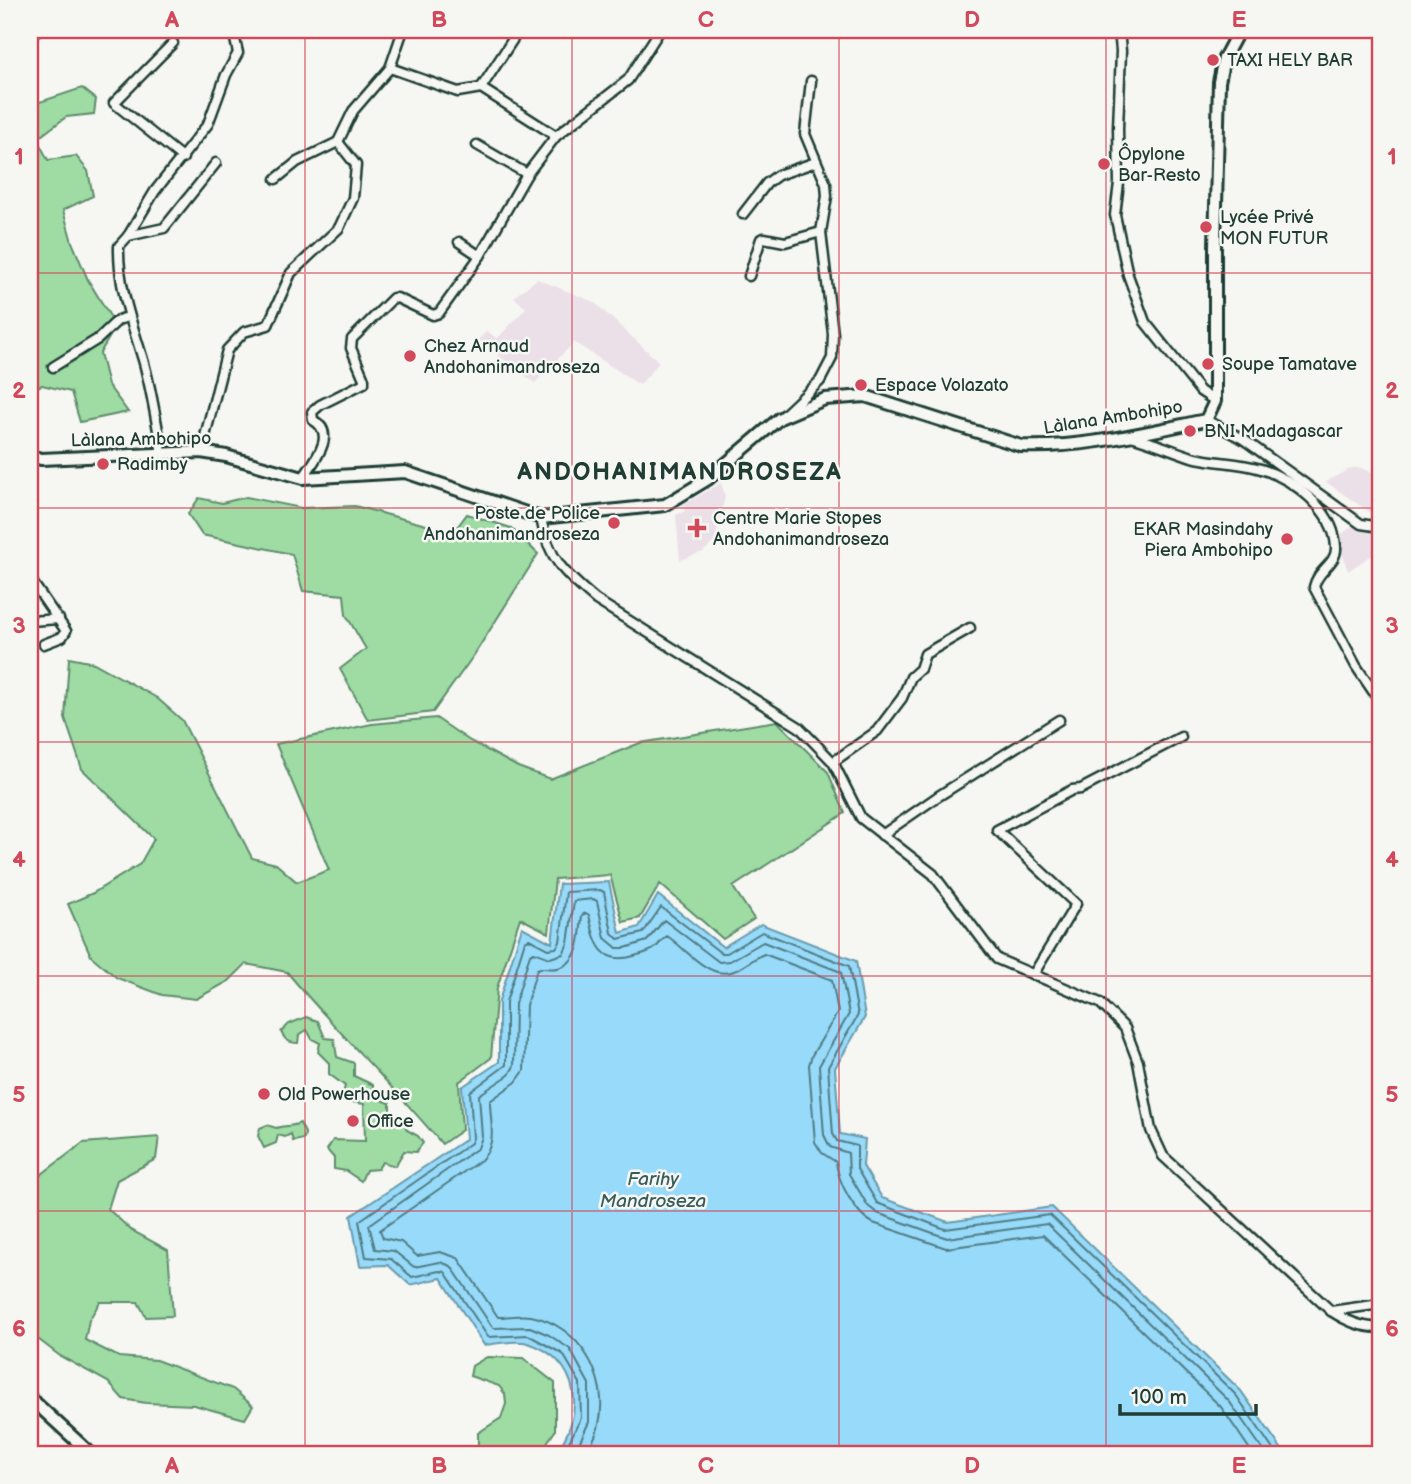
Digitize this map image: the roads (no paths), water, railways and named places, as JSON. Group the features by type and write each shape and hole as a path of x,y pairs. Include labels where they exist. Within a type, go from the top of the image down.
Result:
{"street":[{"path":"30,38 37,30"},
{"path":"162,454 153,398 128,317 118,271 119,246 155,191 208,124 226,75 238,53 233,30"},
{"path":"276,179 298,162 338,142 353,111 390,68 403,30"},
{"path":"481,88 519,30"},
{"path":"538,30 548,30"},
{"path":"303,478 325,439 325,430 313,420 312,412 320,405 364,383 351,348 352,339 390,299 397,298 433,316 439,313 480,256 527,174 556,136 628,80 660,30"},
{"path":"1119,30 1119,183 1115,215 1128,275 1145,322 1200,391 1215,401"},
{"path":"1239,30 1224,58 1219,82 1215,401 1206,420 1243,439 1361,524 1381,527"},
{"path":"173,43 114,103 183,158"},
{"path":"390,68 458,92 481,88 556,136"},
{"path":"780,418 821,381 832,358 833,334 821,232 827,196 826,184 805,134 811,82"},
{"path":"201,452 227,350 244,332 268,325 291,273 339,228 353,198 356,164 338,142"},
{"path":"477,145 527,174"},
{"path":"743,214 767,183 778,175 816,162"},
{"path":"128,236 164,228 216,163"},
{"path":"749,275 761,239 786,242 821,232"},
{"path":"458,242 480,256"},
{"path":"53,367 98,339 118,320 128,317"},
{"name":"Làlana Ambohipo","path":"30,456 41,459 201,452 226,456 303,478 405,472 541,518 665,505 708,478 780,418 825,399 865,396 1021,446 1045,447 1206,420"},
{"path":"1128,435 1193,457 1261,468 1278,475 1312,500 1323,513 1336,545 1336,553 1315,578 1314,587 1356,666 1381,703"},
{"path":"541,518 545,540 555,561 596,600 799,727 833,762 861,818 933,874 997,959 1100,1003 1125,1028 1138,1062 1150,1130 1163,1156 1331,1311 1363,1327 1381,1328"},
{"path":"30,579 66,631 66,634 44,644"},
{"path":"30,621 59,620"},
{"path":"833,762 877,730 902,698 911,677 920,669 925,654 970,628"},
{"path":"882,835 1059,720"},
{"path":"1033,975 1076,904 997,830 1181,737"},
{"path":"1331,1311 1381,1304"},
{"path":"32,1400 91,1454"}],"water":[{"name":"Farihy Mandroseza","path":"609,882 620,933 639,927 658,895 723,947 761,924 856,961 865,1017 835,1068 840,1134 865,1139 863,1166 882,1198 948,1222 1052,1207 1241,1391 1285,1454 554,1454 571,1423 574,1406 568,1375 559,1362 528,1343 484,1345 441,1278 410,1285 388,1265 360,1266 351,1216 466,1139 462,1087 499,1062 499,1001 522,927 552,943 559,884"}],"place":[{"name":"TAXI HELY BAR","path":"1213,60"},
{"name":"Ôpylone Bar-Resto","path":"1104,164"},
{"name":"Lycée Privé MON FUTUR","path":"1206,227"},
{"name":"Chez Arnaud Andohanimandroseza","path":"410,356"},
{"name":"Soupe Tamatave","path":"1208,364"},
{"name":"Espace Volazato","path":"861,385"},
{"name":"BNI Madagascar","path":"1190,431"},
{"name":"Radimby","path":"103,464"},
{"name":"Poste de Police Andohanimandroseza","path":"614,523"},
{"name":"Centre Marie Stopes Andohanimandroseza","path":"697,528"},
{"name":"EKAR Masindahy Piera Ambohipo","path":"1287,539"},
{"name":"Old Powerhouse","path":"264,1094"},
{"name":"Office","path":"353,1121"}],"district":[{"name":"ANDOHANIMANDROSEZA","path":"680,472"}]}
